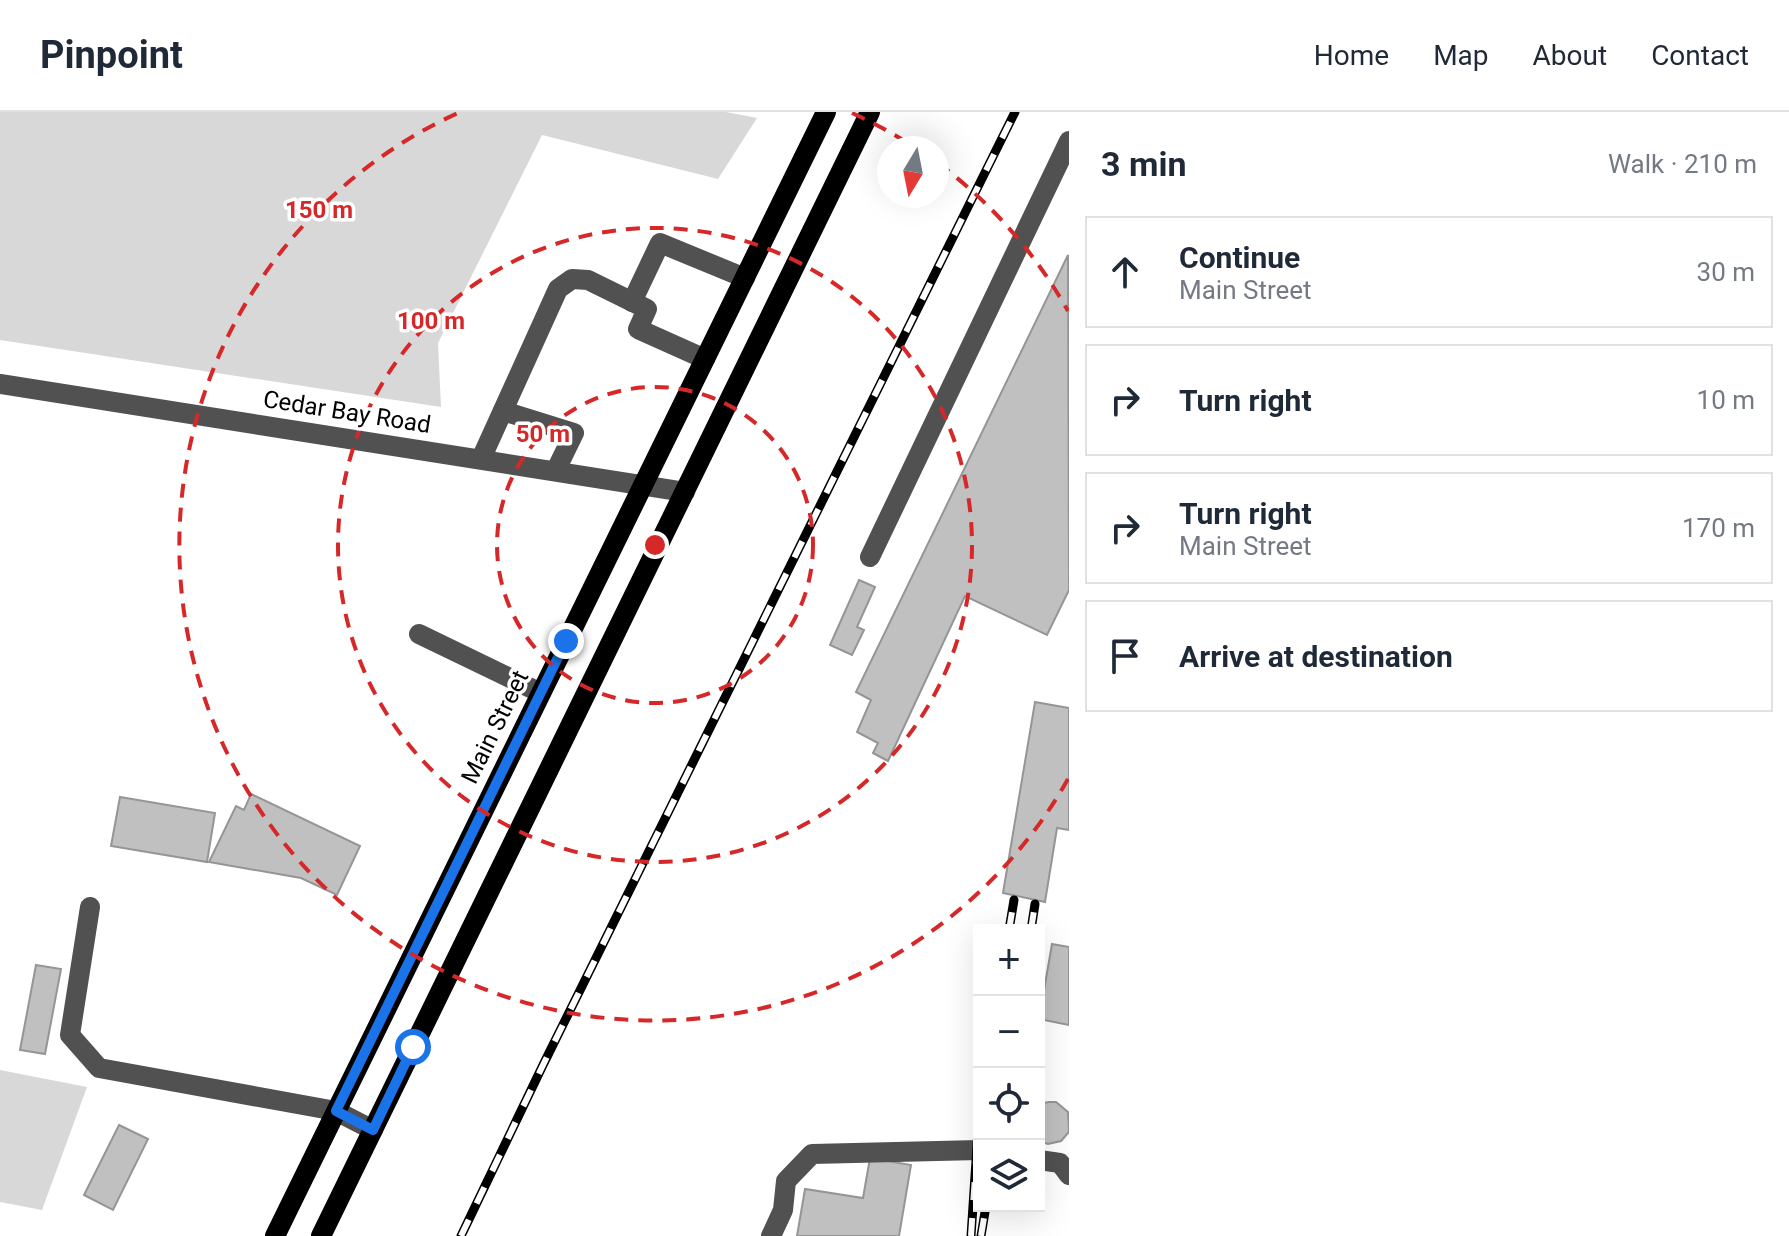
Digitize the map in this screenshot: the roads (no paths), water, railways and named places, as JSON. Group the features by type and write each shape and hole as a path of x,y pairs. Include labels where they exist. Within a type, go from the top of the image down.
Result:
{"main road":[{"path":"321,1236 870,112"},
{"name":"Main Street","path":"275,1236 745,278 822,114"}],"street":[{"path":"870,557 1069,141"},
{"path":"632,302 660,243 745,278"},
{"path":"481,459 558,289 572,279 588,280 647,309 638,329 705,359"},
{"name":"Cedar Bay Road","path":"0,384 685,492"},
{"path":"503,411 574,433 556,470"},
{"path":"419,634 541,693"},
{"path":"90,907 70,1035 99,1068 336,1111 373,1130"},
{"path":"771,1236 783,1210 786,1181 812,1154 973,1150"},
{"path":"1045,1161 1060,1163 1069,1175"}],"railway":[{"path":"461,1236 1015,112"},
{"path":"1010,924 1014,900"},
{"path":"1032,924 1035,904"},
{"path":"971,1236 977,1140"},
{"path":"981,1236 985,1212"}]}
